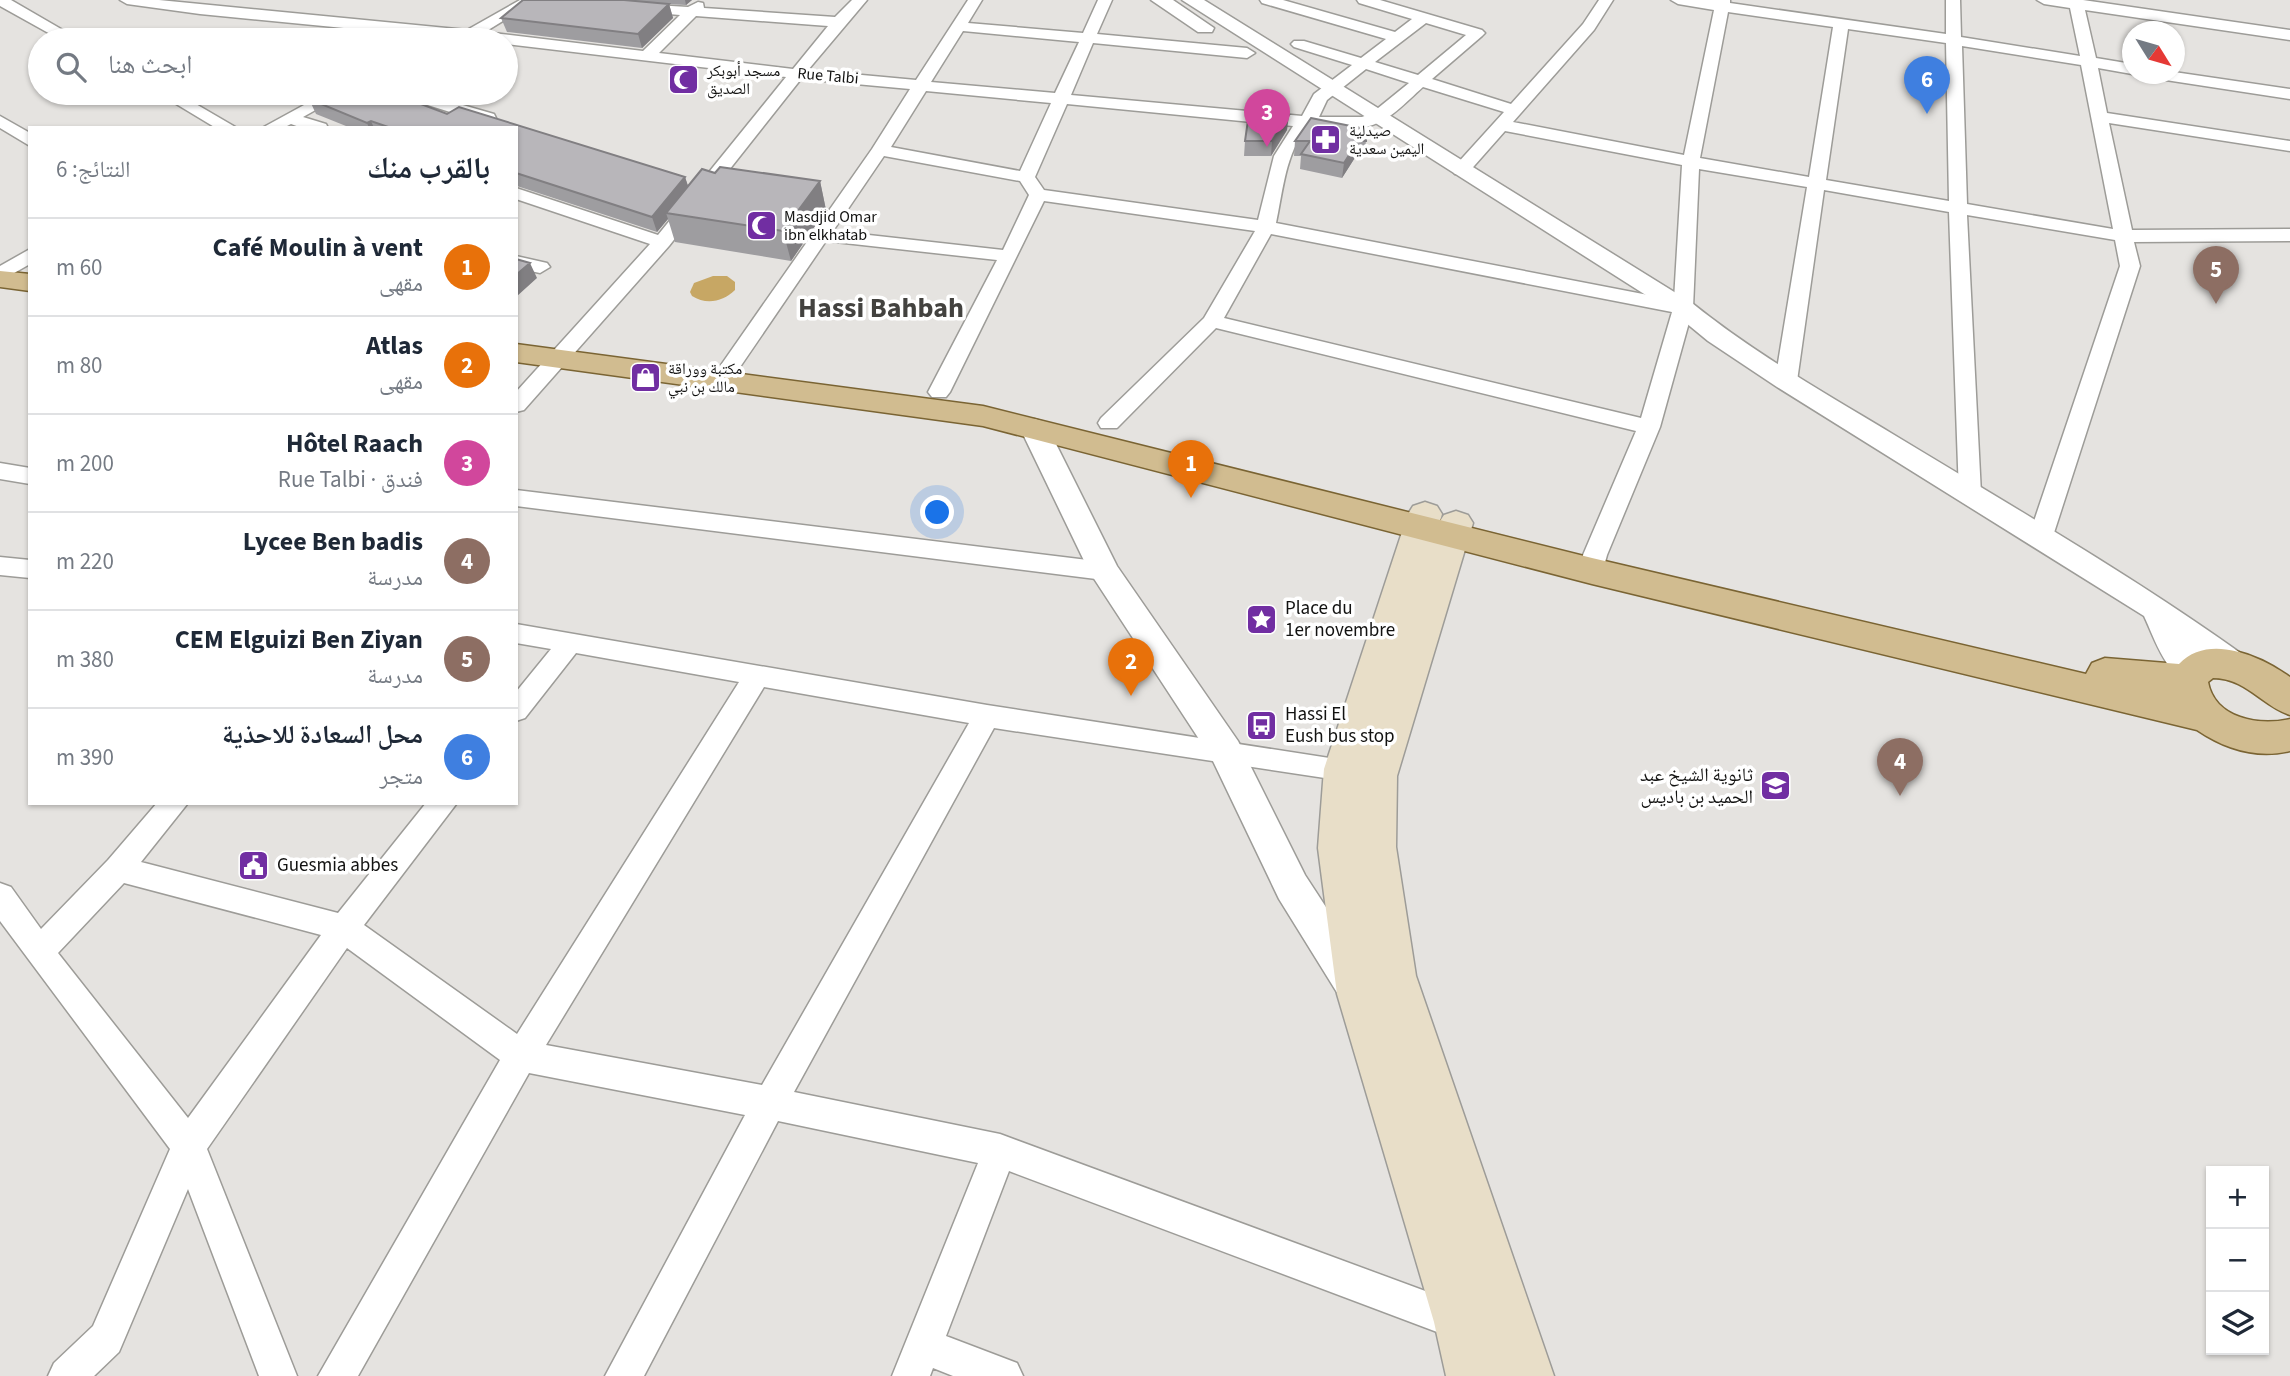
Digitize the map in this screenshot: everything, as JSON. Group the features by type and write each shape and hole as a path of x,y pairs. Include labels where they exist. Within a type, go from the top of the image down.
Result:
{"main road":[{"path":"518,337 566,352 983,416 1439,524 2210,718"},
{"path":"518,354 566,352 731,365 939,391 1032,412 1109,423 1439,524"},
{"path":"1439,524 1339,848 1360,995 1461,1322 1474,1376"},
{"path":"1593,563 2118,676 2190,675 2203,666 2234,666 2252,672 2287,694"},
{"path":"2190,675 2192,698 2210,718 2227,729 2254,738 2279,739 2290,735"},
{"path":"1361,772 1393,976 1527,1376"}],"street":[{"path":"0,0 50,28"},
{"name":"Rue Talbi","path":"127,0 376,28"},
{"path":"200,10 217,0"},
{"path":"480,28 530,0"},
{"path":"649,54 704,0"},
{"path":"518,403 662,242 700,183 799,74 838,22 860,0"},
{"path":"731,365 880,150 975,0"},
{"path":"1026,177 1105,0"},
{"path":"1160,0 1247,53 1326,93"},
{"path":"1191,0 1326,93 1461,170 1683,308 1717,336 1786,381 2155,608 2234,666"},
{"path":"1267,0 1398,38"},
{"path":"1298,9 1313,0"},
{"path":"1365,0 1477,33 1371,120"},
{"path":"1461,170 1589,27 1606,0"},
{"path":"1678,0 1722,3 2122,67"},
{"path":"1953,0 1958,208 1970,494"},
{"path":"2045,0 2077,2 2290,36"},
{"path":"2040,539 2130,266 2077,2"},
{"path":"1593,563 1649,427 1683,308 1691,162 1722,3"},
{"path":"622,7 838,22"},
{"path":"1109,423 1212,321 1266,227 1283,156 1296,131 1308,122 1326,93 1424,17"},
{"path":"1786,381 1841,23"},
{"path":"957,26 1247,53"},
{"name":"Rue Talbi","path":"518,42 649,54 799,74 1308,122 1371,120"},
{"path":"1299,44 1515,110"},
{"path":"2185,78 2290,94"},
{"path":"188,105 225,126"},
{"path":"274,126 314,105"},
{"path":"444,105 510,125"},
{"path":"2100,117 2290,146"},
{"path":"289,118 314,126"},
{"path":"0,121 28,140"},
{"path":"1502,125 1691,162 2124,236 2290,235"},
{"path":"880,150 1026,177 1038,195 1266,227 1683,308"},
{"path":"518,195 662,242"},
{"path":"939,391 1038,195"},
{"path":"822,235 1009,256"},
{"path":"518,262 540,267"},
{"path":"1212,321 1649,427"},
{"path":"1034,428 1104,571 1226,751 1292,887 1360,995"},
{"path":"0,471 28,476"},
{"path":"518,498 1104,571"},
{"path":"0,566 28,569"},
{"path":"2155,608 2190,675"},
{"path":"518,633 987,716 1361,772"},
{"path":"518,708 571,642"},
{"path":"337,1376 521,1056 756,677"},
{"path":"624,1376 769,1103 987,716"},
{"path":"39,953 118,869 172,805"},
{"path":"67,1376 106,1339 189,1146 344,928 441,805"},
{"path":"118,869 344,928 521,1056 769,1103 1000,1152 1461,1322"},
{"path":"0,895 39,953 189,1146 278,1376"},
{"path":"1000,1152 917,1361 1004,1376"}],"shaded area":[{"path":"713,276 727,276 735,282 735,290 714,301 703,301 692,296 690,292 694,283"}],"building":[{"path":"523,0 624,0 669,4 638,34 501,18"},
{"path":"324,105 423,105 447,114 459,107 685,177 652,217 518,174 518,126 385,126 371,121 367,123"},
{"path":"1249,113 1289,115 1272,141 1245,141"},
{"path":"1311,118 1366,129 1366,141 1358,141 1344,163 1301,154 1310,141 1295,141"},
{"path":"720,167 820,181 783,231 666,213 702,169 715,173"},
{"path":"518,260 530,263 518,273"}],"place":[{"name":"مسجد أبوبكر الصديق","path":"684,80"},
{"name":"محل السعادة للاحذية","path":"1927,114"},
{"name":"صيدلية اليمين سعدية","path":"1326,140"},
{"name":"Hôtel Raach","path":"1267,147"},
{"name":"Masdjid Omar ibn elkhatab","path":"761,226"},
{"name":"CEM Elguizi Ben Ziyan","path":"2216,304"},
{"name":"مكتبة ووراقة مالك بن نبي","path":"645,378"},
{"name":"Café Moulin à vent","path":"1191,498"},
{"name":"Place du 1er novembre","path":"1262,619"},
{"name":"Atlas","path":"1131,696"},
{"name":"Hassi El Eush bus stop","path":"1262,725"},
{"name":"ثانوية الشيخ عبد الحميد بن باديس","path":"1776,786"},
{"name":"Lycee Ben badis","path":"1900,796"},
{"name":"Guesmia abbes","path":"254,865"}],"district":[{"name":"Hassi Bahbah","path":"881,308"}]}
